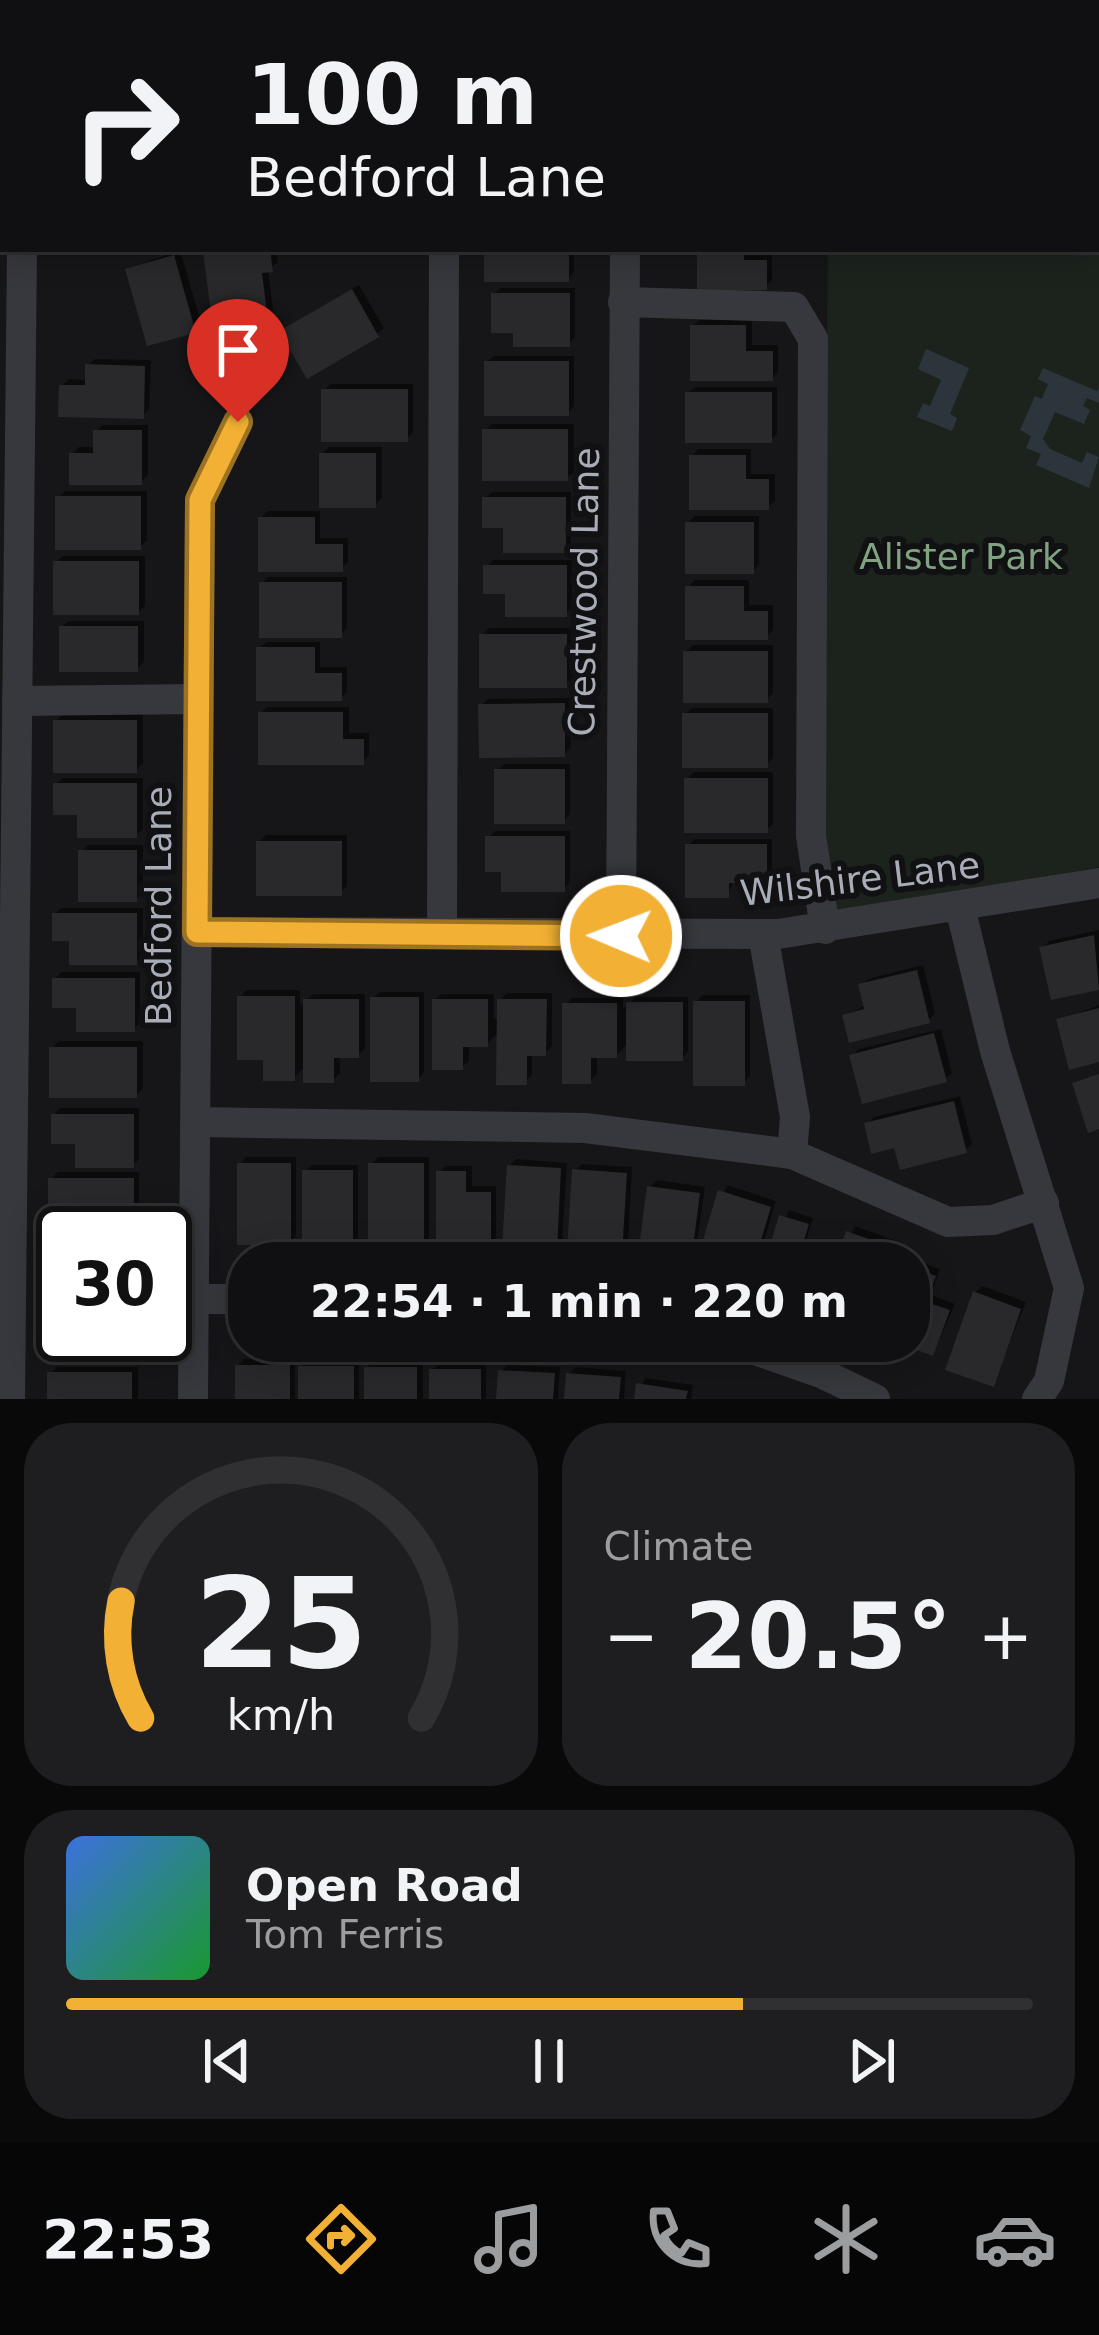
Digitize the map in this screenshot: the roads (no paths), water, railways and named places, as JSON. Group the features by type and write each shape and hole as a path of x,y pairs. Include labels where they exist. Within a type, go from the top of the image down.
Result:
{"street":[{"path":"10,1399 22,252"},
{"path":"442,934 444,252"},
{"name":"Crestwood Lane","path":"621,936 626,252"},
{"path":"623,302 794,308 813,339 812,836 825,929"},
{"name":"Bedford Lane","path":"194,1399 200,500 238,422"},
{"path":"17,701 198,698"},
{"name":"Wilshire Lane","path":"197,932 763,934 825,929 1099,883"},
{"path":"960,907 994,1051 1069,1288 1049,1381 1037,1399"},
{"path":"763,934 796,1118 792,1154"},
{"path":"196,1122 586,1128 792,1154 947,1222 993,1220 1044,1203"},
{"path":"194,1299 228,1299"},
{"path":"782,1362 875,1399"}],"park label":[{"name":"Alister Park","path":"961,556"}]}
